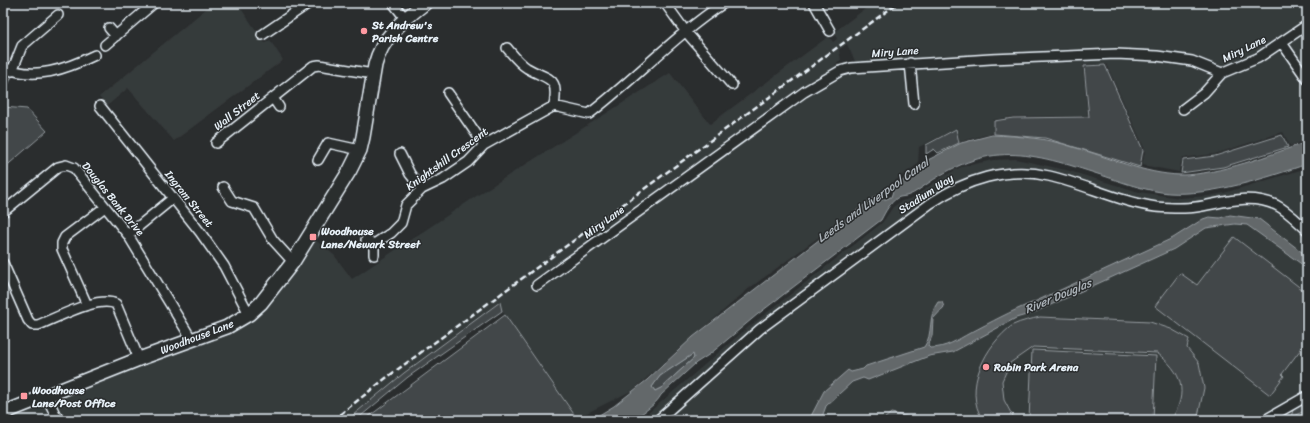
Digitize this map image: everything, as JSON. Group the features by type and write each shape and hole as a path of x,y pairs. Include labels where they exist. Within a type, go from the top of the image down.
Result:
{"main road":[{"name":"Woodhouse Lane","path":"3,413 46,395 227,327 249,314 261,303 293,262 350,170 360,150 373,74 379,51 391,33 405,18 425,3"}],"street":[{"path":"105,45 154,3"},
{"path":"393,3 405,18"},
{"path":"665,3 686,32 732,85"},
{"path":"814,3 830,31"},
{"path":"262,36 306,4"},
{"path":"507,48 527,68 545,76 553,82 556,91 554,106 589,114 719,4"},
{"path":"12,71 22,46 48,19 58,14"},
{"name":"Miry Lane","path":"537,285 804,92 834,74 851,68 910,63 1116,54 1157,56 1192,61 1222,73 1258,58 1307,25"},
{"path":"109,28 116,36"},
{"path":"1282,43 1307,79"},
{"path":"3,68 12,71 42,74 78,63 95,55"},
{"path":"78,63 81,72"},
{"path":"910,63 914,104"},
{"name":"Wall Street","path":"216,143 315,65 373,74"},
{"path":"1183,109 1204,93 1222,73"},
{"path":"448,93 484,145"},
{"name":"Wall Street","path":"273,98 279,107"},
{"name":"Ingram Street","path":"100,106 172,199 200,232 224,266 249,314"},
{"name":"Knightshill Crescent","path":"374,255 370,242 391,233 401,223 406,205 422,189 443,179 468,162 484,145 554,106"},
{"path":"318,160 328,143 360,150"},
{"path":"400,154 410,174 422,189"},
{"name":"Douglas Bank Drive","path":"3,212 58,166 66,165 74,168 128,235 192,340"},
{"name":"Stadium Way","path":"658,420 760,329 931,203 949,191 980,178 1018,173 1048,176 1133,202 1166,208 1195,207 1239,199 1254,199 1277,206 1307,230"},
{"path":"223,187 232,201 254,208 273,240 293,262"},
{"path":"128,235 172,199"},
{"path":"87,306 62,249 62,243 65,237 105,207"},
{"path":"3,263 28,320 32,325 38,325 87,306 109,301 116,304 140,359"},
{"path":"46,395 55,414 60,420"},
{"path":"1265,420 1307,396"}],"shaded area":[{"path":"213,3 237,3 265,43 270,40 283,60 174,141 128,88 107,106 99,97"},
{"path":"526,3 623,3 626,6 529,10 524,8"},
{"path":"873,3 1307,3 1307,140 1290,146 1283,132 1215,154 1182,158 1179,172 1142,165 1145,150 1106,64 1083,65 1088,116 1011,117 993,120 993,133 959,142 957,128 919,147 918,164 747,290 633,390 577,418 502,311 500,303 404,373 347,420 7,420 64,391 238,328 286,281 315,240 334,255 352,279 487,189 670,73 710,124 829,36 833,42 837,39 834,32","holes":["847,44 855,61 835,65 841,60 839,50"]},
{"path":"1105,65 1143,150 1140,167 1045,138 994,134 994,121 1013,118 1089,117 1084,66"},
{"path":"3,71 12,76 3,98"},
{"path":"3,107 27,109 47,131 3,169"},
{"path":"956,129 959,143 938,153 934,149 926,154 926,145"},
{"path":"1282,135 1288,147 1223,167 1181,173 1183,160 1215,156"},
{"path":"1016,159 1066,170 1139,192 1180,198 1209,196 1224,193 1307,168 1307,420 644,420 646,415 746,329 882,223 893,207 902,201 912,198 944,176 961,167 993,160"},
{"path":"1234,237 1307,293 1307,341 1282,374 1284,376 1270,395 1155,306 1180,273 1197,285"},
{"path":"500,302 502,311 408,377 356,420 347,420 404,373"},
{"path":"505,315 578,420 364,420"},
{"path":"1040,317 1150,322 1171,329 1189,339 1187,348 1199,363 1204,388 1196,420 1171,420 1177,410 1180,400 1180,383 1177,375 1166,360 1157,353 1033,347 1010,363 1002,381 1004,400 1012,415 1018,420 983,420 977,408 975,395 976,381 986,355 1003,333 1013,325"},
{"path":"1032,350 1156,356 1153,420 1029,420"},
{"path":"693,354 694,358 661,388 655,391 652,387 660,376"},
{"path":"1307,402 1307,410 1291,417 1293,410"},
{"path":"891,413 920,419 921,420 883,420"}],"water":[{"name":"Leeds and Liverpool Canal","path":"992,135 1033,138 1053,141 1153,172 1181,175 1211,172 1228,168 1307,142 1307,164 1257,180 1220,189 1202,192 1169,193 1130,185 1082,169 1036,157 1015,155 994,156 973,160 951,170 914,193 894,200 881,220 758,314 710,354 696,363 644,412 632,420 591,420 614,406 647,380 693,337 877,195 880,199 891,197 894,188 926,161 961,143","holes":["693,354 694,358 661,388 655,391 652,387 660,376"]},
{"name":"River Douglas","path":"1230,215 1259,219 1307,256 1307,268 1247,225 1235,224 1206,228 1174,249 1033,313 1016,318 953,352 929,356 868,380 863,378 852,382 826,406 821,420 809,420 824,391 848,370 851,372 863,369 866,366 924,347 929,336 933,313 938,302 942,302 944,307 933,319 932,336 928,346 930,348 941,347 951,343 1009,313 1173,238 1203,219 1209,217 1220,218"}],"railway":[{"path":"333,420 386,378 898,3"}],"place":[{"name":"St Andrew's Parish Centre","path":"364,31"},
{"name":"Woodhouse Lane/Newark Street","path":"313,237"},
{"name":"Robin Park Arena","path":"986,367"},
{"name":"Woodhouse Lane/Post Office","path":"24,396"}]}
